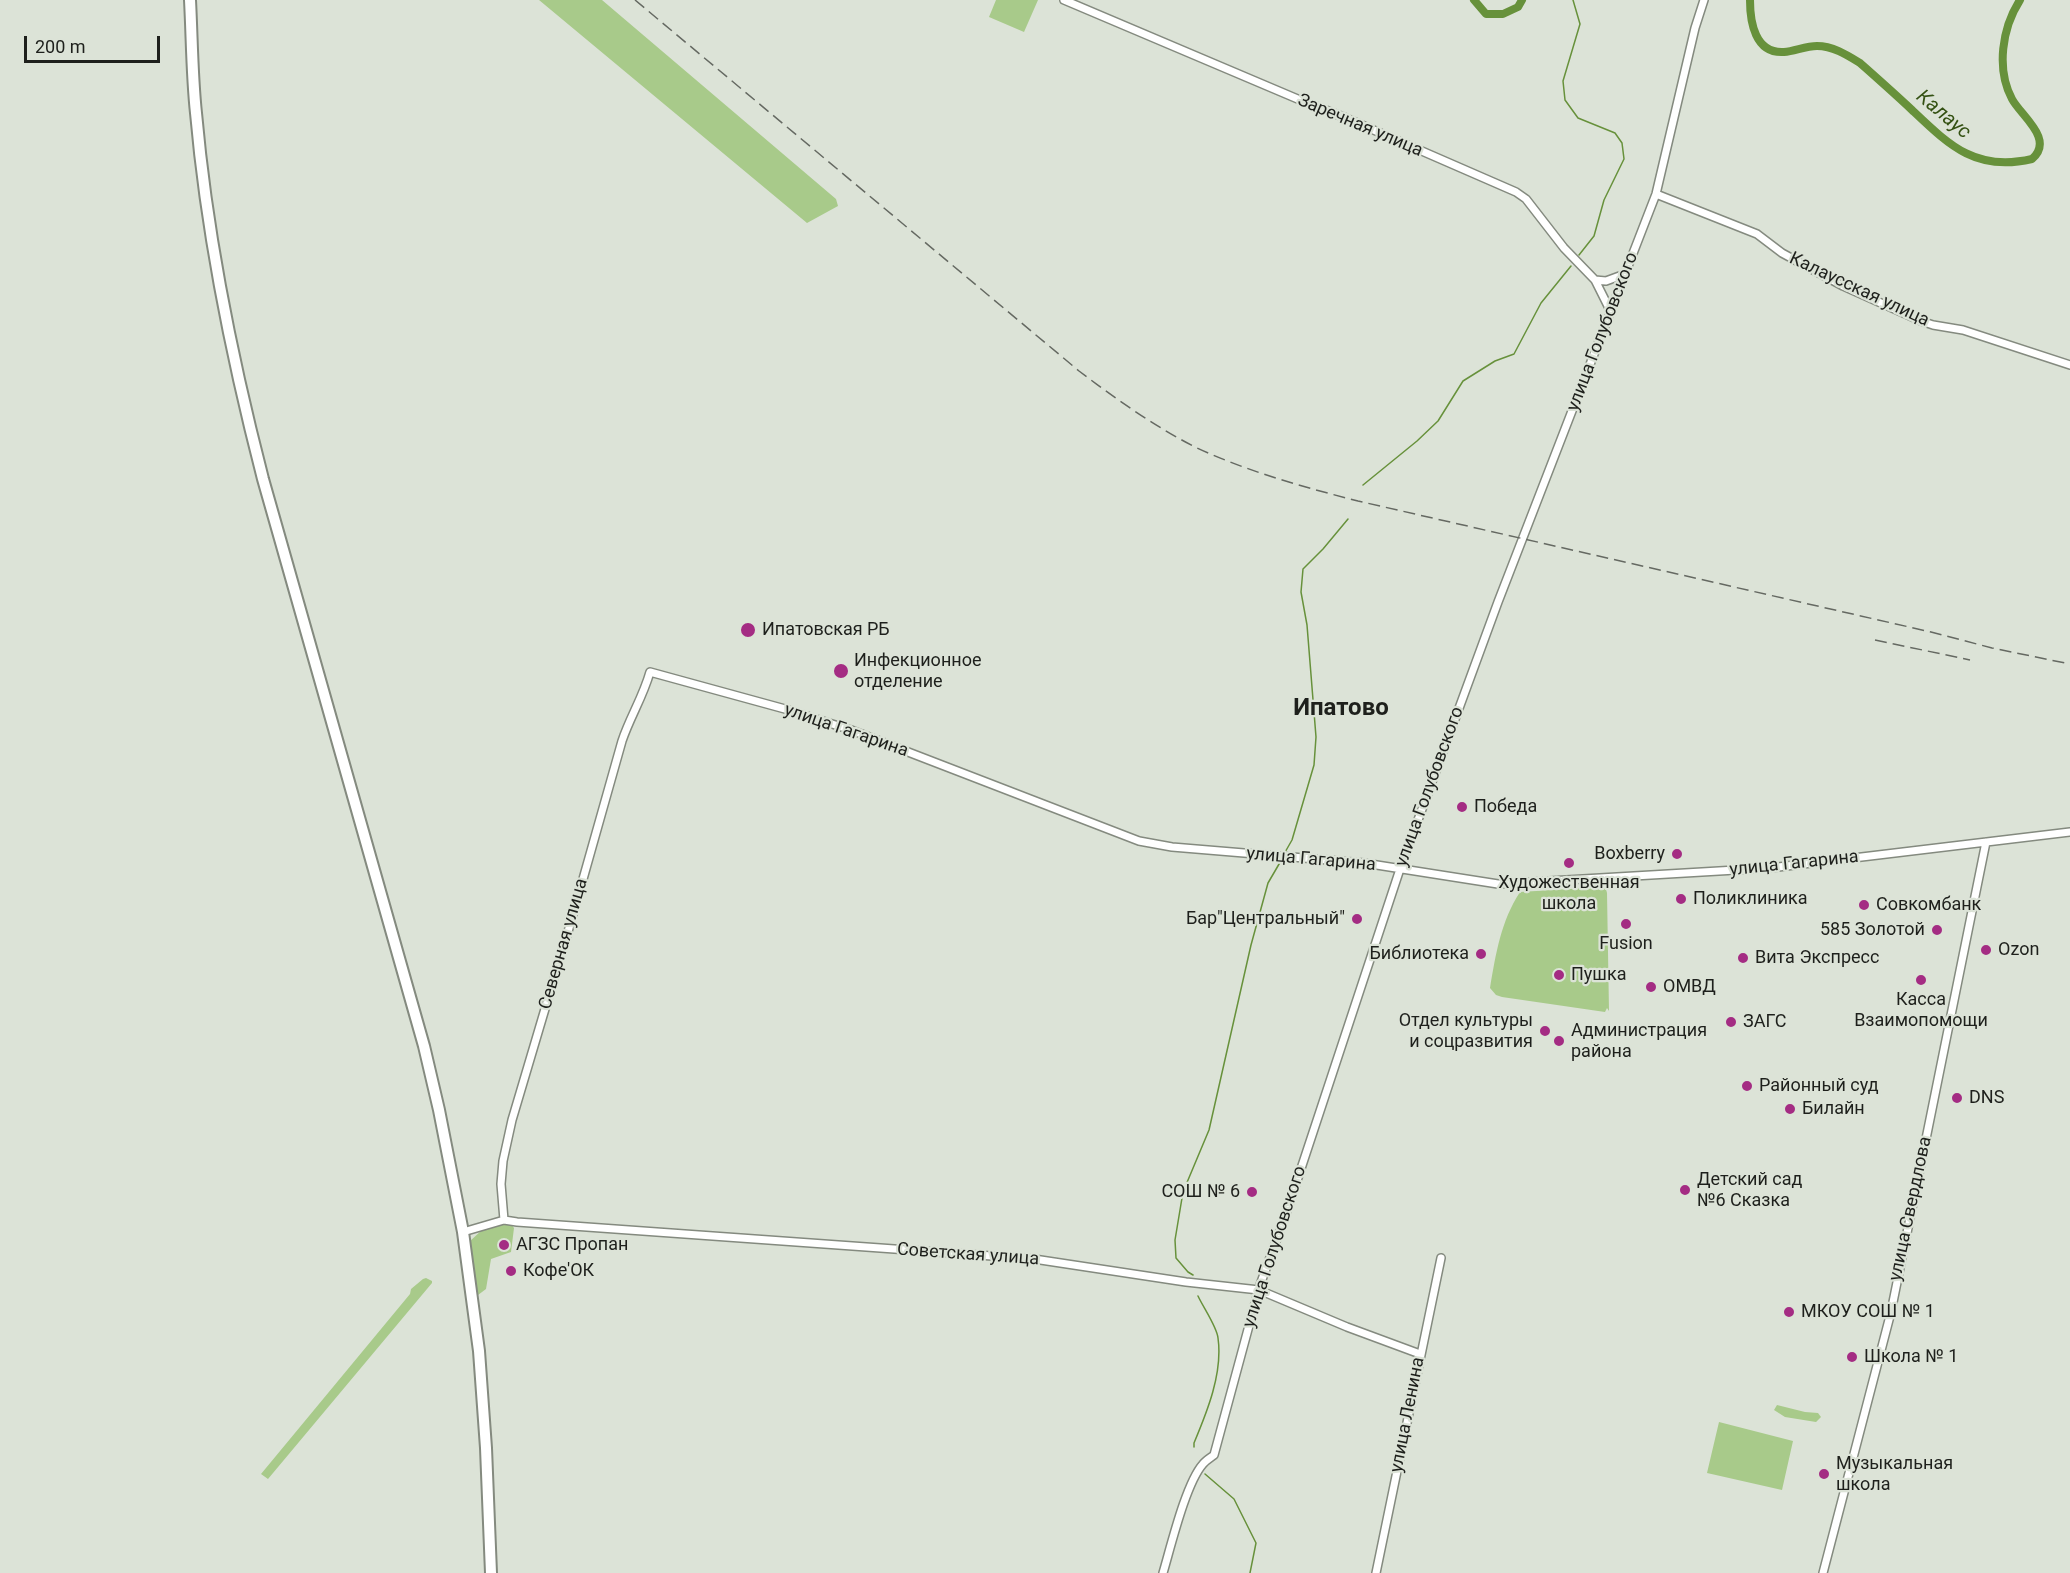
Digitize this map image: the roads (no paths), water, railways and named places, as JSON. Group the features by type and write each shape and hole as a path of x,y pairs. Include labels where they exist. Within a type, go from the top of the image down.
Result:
{"highway":[{"path":"190,0 196,112 206,205 220,296 239,388 424,1046 463,1232 483,1392 491,1573"}],"street":[{"name":"Заречная улица","path":"1064,0 1516,192 1526,199 1564,248 1595,280 1611,310"},
{"name":"улица Голубовского","path":"1163,1573 1183,1507 1196,1474 1204,1462 1214,1455 1259,1290 1401,869 1498,602 1656,194 1695,27 1704,0"},
{"name":"Калаусская улица","path":"1656,194 1757,234 1782,253 1831,279 1921,321 1963,330 2070,365"},
{"path":"1595,280 1606,280 1625,274"},
{"name":"улица Гагарина","path":"650,672 785,709 851,730 1139,841 1172,847 1364,863 1498,884 1770,868 2070,832"},
{"name":"Северная улица","path":"504,1220 502,1161 512,1120 573,918 622,741 639,704 650,672"},
{"name":"улица Свердлова","path":"1823,1573 1891,1311 1986,842"},
{"path":"463,1232 504,1220"},
{"name":"Советская улица","path":"504,1220 1034,1259 1186,1282 1259,1290 1347,1327 1420,1354"},
{"name":"улица Ленина","path":"1376,1573 1441,1258"}],"waterway":[{"name":"Калаус","path":"1474,0 1486,14 1503,14 1518,7 1522,0"},
{"path":"1573,0 1580,24 1563,81 1565,100 1578,118 1615,133 1622,143 1624,159 1604,200 1594,236 1579,255"},
{"name":"Калаус","path":"1750,0 1753,27 1760,42 1766,48 1784,52 1817,46 1840,52 1860,63 1952,145 1979,159 1995,162 2032,159 2040,144 2034,128 2012,99 2004,75 2005,36 2020,0"},
{"path":"1363,485 1438,421 1463,381 1495,361 1514,354 1541,303 1571,266"},
{"path":"1284,854 1292,840 1314,765 1316,737 1307,625 1301,592 1303,569 1348,519"},
{"path":"1193,1275 1176,1258 1175,1240 1183,1192 1209,1130 1251,945 1268,883 1282,859"},
{"path":"1194,1447 1213,1392 1219,1351 1215,1328 1198,1296"},
{"path":"1205,1474 1234,1499 1256,1543 1250,1573"}],"railway":[{"path":"635,0 1079,371 1136,412 1195,447 1275,478 1358,501 1931,632 1992,648 2070,664"},
{"path":"1875,640 1970,660"}],"place":[{"name":"Ипатовская РБ","path":"748,630"},
{"name":"Инфекционное отделение","path":"841,671"},
{"name":"Победа","path":"1462,807"},
{"name":"Boxberry","path":"1677,854"},
{"name":"Художественная школа","path":"1569,863"},
{"name":"Поликлиника","path":"1681,899"},
{"name":"Совкомбанк","path":"1864,905"},
{"name":"Бар\"Центральный\"","path":"1357,919"},
{"name":"Fusion","path":"1626,924"},
{"name":"585 Золотой","path":"1937,930"},
{"name":"Ozon","path":"1986,950"},
{"name":"Библиотека","path":"1481,954"},
{"name":"Вита Экспресс","path":"1743,958"},
{"name":"Пушка","path":"1559,975"},
{"name":"Касса Взаимопомощи","path":"1921,980"},
{"name":"ОМВД","path":"1651,987"},
{"name":"ЗАГС","path":"1731,1022"},
{"name":"Отдел культуры и соцразвития","path":"1545,1031"},
{"name":"Администрация района","path":"1559,1041"},
{"name":"Районный суд","path":"1747,1086"},
{"name":"DNS","path":"1957,1098"},
{"name":"Билайн","path":"1790,1109"},
{"name":"Детский сад №6 Сказка","path":"1685,1190"},
{"name":"СОШ № 6","path":"1252,1192"},
{"name":"АГЗС Пропан","path":"504,1245"},
{"name":"Кофе'ОК","path":"511,1271"},
{"name":"МКОУ СОШ № 1","path":"1789,1312"},
{"name":"Школа № 1","path":"1852,1357"},
{"name":"Музыкальная школа","path":"1824,1474"}],"district":[{"name":"Ипатово","path":"1341,709"}]}
